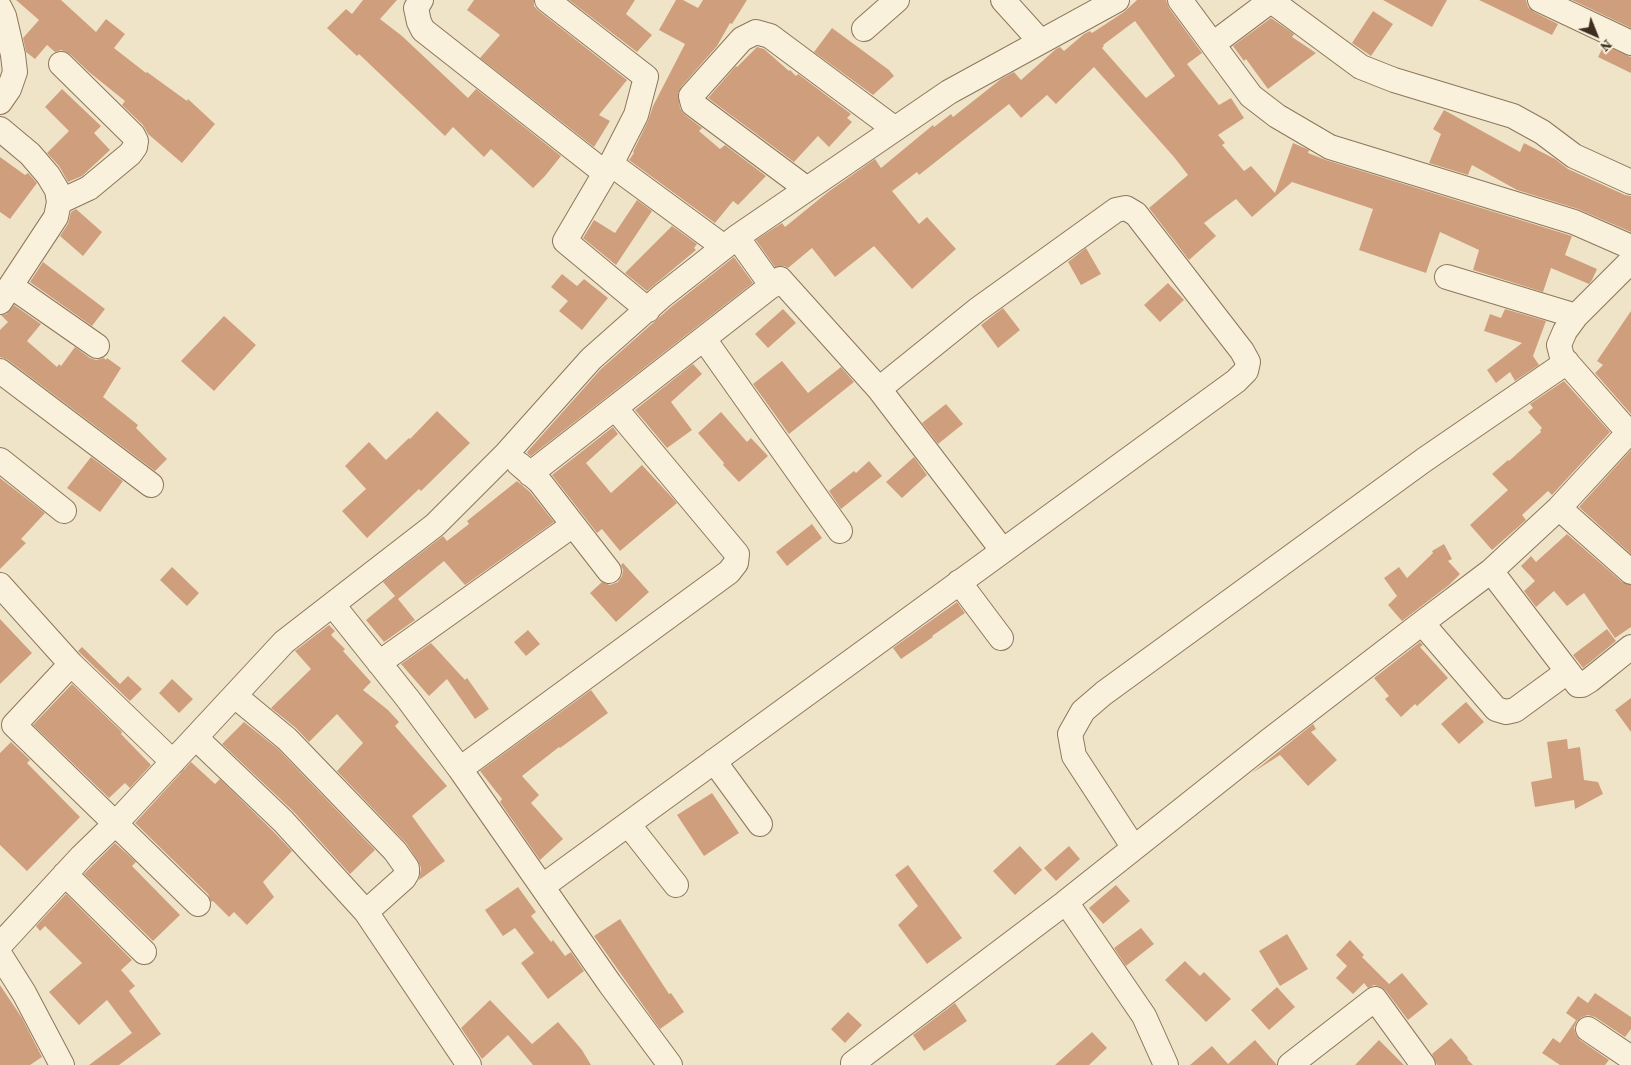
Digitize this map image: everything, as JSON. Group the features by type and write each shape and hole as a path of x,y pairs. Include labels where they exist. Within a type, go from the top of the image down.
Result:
{"street":[{"path":"421,0 416,8 423,30 608,169 730,242 772,286"},
{"path":"547,0 646,77 636,115 608,169 565,241 648,310"},
{"path":"864,29 897,0"},
{"path":"1003,0 1040,42"},
{"path":"0,945 284,642 436,524 506,454 592,359 662,296 730,242 949,92 1117,0"},
{"path":"1180,0 1252,96 1277,116 1330,147 1574,222 1631,247"},
{"path":"1540,0 1631,43"},
{"path":"1213,44 1265,5 1272,3 1361,67 1394,80 1513,116 1542,132 1574,156 1631,182"},
{"path":"0,8 4,16 15,72 9,89 0,102"},
{"path":"807,189 693,104 691,96 742,39 756,32 770,36 895,129"},
{"path":"60,202 89,188 130,154 135,147 136,141 133,135 61,64"},
{"path":"0,129 30,154 48,175 57,190 60,202 56,217 5,294 97,346"},
{"path":"543,886 1236,381 1246,370 1248,362 1242,351 1136,214 1126,208 1116,210 985,305 879,388"},
{"path":"852,1064 1066,902 1491,571 1558,508 1630,432 1562,357 1559,345 1565,331 1576,316 1631,261"},
{"path":"1446,277 1576,316"},
{"path":"530,474 780,279 879,388 1003,551"},
{"path":"704,339 840,531"},
{"path":"1134,848 1074,756 1070,734 1083,712 1112,688 1424,460 1567,362"},
{"path":"0,371 151,485"},
{"path":"460,768 728,572 736,563 737,554 615,408"},
{"path":"506,454 540,482 609,571"},
{"path":"0,460 64,511"},
{"path":"1558,508 1631,572"},
{"path":"380,663 573,525"},
{"path":"1491,571 1575,683 1582,685 1631,647"},
{"path":"960,582 1001,638"},
{"path":"0,585 71,664 173,762"},
{"path":"333,605 460,768 610,984 670,1065"},
{"path":"1422,623 1496,708 1506,712 1515,710 1567,672"},
{"path":"71,664 7,732 115,824 198,904"},
{"path":"235,696 286,739 395,851 407,868 404,878 366,912"},
{"path":"196,738 283,821 366,912 469,1065"},
{"path":"714,761 760,824"},
{"path":"628,824 676,885"},
{"path":"65,874 144,952"},
{"path":"1066,902 1144,1016 1166,1065"},
{"path":"0,955 24,993 60,1064"},
{"path":"1305,1060 1375,999 1423,1065"},
{"path":"1588,1029 1631,1058"}],"building":[{"path":"16,0 61,0 96,32 106,19 125,34 114,48 146,73 187,101 188,99 215,124 182,163 148,134 143,125 122,105 125,101 70,54 61,50 55,52 47,45 35,59 26,52 23,38 39,20"},
{"path":"363,0 397,0 380,19 402,36 468,98 476,89 561,156 533,188 491,149 484,157 453,127 445,136 359,54 357,56 327,28 346,9 352,14"},
{"path":"474,0 534,0 534,6 539,11 627,80 599,115 610,121 594,147 480,58 500,35 467,10"},
{"path":"569,0 635,0 626,14 652,35 637,52"},
{"path":"676,0 683,0 698,8 703,0 747,0 732,24 730,23 717,46 681,87 678,93 680,108 685,115 702,128 699,131 720,149 725,145 766,176 738,205 733,201 715,223 629,160 634,153 653,106 685,44 659,30"},
{"path":"1137,0 1166,0 1169,8 1202,53 1187,64 1219,105 1231,98 1244,118 1218,135 1225,143 1222,145 1244,171 1251,166 1275,193 1293,143 1309,150 1308,153 1326,160 1572,236 1565,255 1597,269 1592,280 1589,284 1551,268 1543,292 1473,270 1479,250 1440,232 1426,273 1359,250 1373,209 1292,182 1252,217 1236,199 1204,223 1216,236 1189,260 1149,208 1188,175 1094,67 1056,104 1047,95 1021,118 1009,104 919,175 917,172 892,191 919,224 927,217 956,249 912,289 874,246 835,277 812,248 788,268 784,266 775,267 756,240 782,223 785,227 828,192 875,159 881,168 933,125 934,127 951,114 953,117 1001,79 1014,72 1021,80 1056,49 1060,47 1064,51 1084,34 1090,31 1092,33 1124,12","holes":["1135,21 1175,76 1146,98 1102,48 1103,45"]},
{"path":"1383,0 1447,0 1432,27"},
{"path":"1479,0 1526,0 1528,7 1534,12 1558,24 1552,35"},
{"path":"1572,0 1631,0 1631,28"},
{"path":"1373,11 1393,24 1371,56 1352,43"},
{"path":"1271,18 1294,34 1292,37 1316,53 1268,89 1246,59 1244,61 1233,46"},
{"path":"832,28 889,70 894,76 873,95 814,52"},
{"path":"1604,45 1631,57 1631,73 1598,57"},
{"path":"757,47 764,49 789,71 796,76 798,74 851,114 847,118 852,122 829,147 818,136 794,162 708,98 736,66"},
{"path":"62,89 101,126 94,133 110,150 82,176 68,182 59,166 47,153 69,131 45,107"},
{"path":"1444,110 1520,152 1524,143 1555,159 1568,169 1631,196 1631,232 1578,209 1517,190 1472,165 1468,175 1429,163 1441,134 1433,129"},
{"path":"0,157 25,175 28,173 37,183 10,219 0,212"},
{"path":"637,200 652,211 616,265 583,238 594,220 615,233"},
{"path":"76,209 102,232 83,256 60,236 68,224 71,212"},
{"path":"672,226 697,244 694,248 696,250 647,291 625,273"},
{"path":"1086,248 1101,274 1081,285 1068,262"},
{"path":"734,257 753,283 531,456 529,455 527,452 601,369 671,307"},
{"path":"43,262 105,309 92,326 30,282"},
{"path":"562,274 577,286 584,279 608,298 582,330 559,311 568,301 551,287"},
{"path":"1168,283 1184,300 1160,322 1144,305"},
{"path":"14,305 41,324 27,341 57,367 59,364 61,366 75,347 90,358 96,360 104,358 106,360 107,358 121,368 103,397 138,425 136,428 167,459 155,471 8,360 0,357 0,330 8,322 1,315 7,314"},
{"path":"1003,308 1020,330 998,348 981,325"},
{"path":"783,309 796,323 768,348 755,334"},
{"path":"1505,309 1546,321 1533,356 1539,365 1515,381 1510,372 1496,383 1487,370 1522,343 1484,331 1490,314 1501,318"},
{"path":"1631,311 1631,414 1595,373 1603,365 1597,361"},
{"path":"224,316 256,345 214,391 181,361"},
{"path":"782,361 808,393 841,367 854,382 789,434 753,384"},
{"path":"693,364 702,374 671,402 692,430 667,448 635,410"},
{"path":"1564,381 1610,432 1552,495 1548,491 1522,515 1526,520 1492,550 1470,525 1508,490 1492,474 1541,432 1542,428 1528,412 1533,408 1530,404"},
{"path":"946,404 963,424 938,444 922,423"},
{"path":"437,411 470,443 421,491 419,489 367,538 342,511 366,489 345,466 369,442 386,460"},
{"path":"721,412 747,442 751,438 768,456 739,482 698,433"},
{"path":"613,427 618,434 586,463 611,493 642,465 677,503 620,551 602,529 597,533 552,475"},
{"path":"1631,450 1631,554 1579,507"},
{"path":"91,457 123,481 100,512 67,488"},
{"path":"914,457 927,475 902,498 886,482"},
{"path":"869,461 882,476 841,509 829,491 854,471 856,473"},
{"path":"0,478 45,513 21,539 26,543 0,569"},
{"path":"517,481 530,492 554,522 465,585 444,561 398,599 415,620 384,642 366,620 395,596 383,582 443,536 447,541 469,524 467,521"},
{"path":"812,524 822,538 787,566 776,552"},
{"path":"1567,534 1622,582 1631,585 1631,627 1615,638 1584,593 1567,606 1554,591 1536,607 1524,591 1535,581 1521,566 1531,556 1536,562"},
{"path":"1444,544 1452,559 1448,561 1460,574 1449,585 1402,621 1388,605 1397,596 1384,578 1399,567 1407,578 1433,553 1432,551"},
{"path":"623,563 649,592 616,622 590,593 602,582 610,585 618,582 622,576 623,570 621,565"},
{"path":"172,567 199,593 187,606 160,580"},
{"path":"957,602 965,613 901,659 893,648"},
{"path":"0,619 32,653 0,684"},
{"path":"329,625 335,631 331,635 345,649 343,651 371,682 363,690 388,710 399,722 395,726 447,786 412,816 445,861 419,880 421,868 406,843 337,771 363,743 337,714 309,742 296,728 271,708 311,669 295,651"},
{"path":"1607,629 1616,641 1583,668 1573,655"},
{"path":"528,630 540,644 526,656 514,642"},
{"path":"1420,642 1423,645 1420,647 1448,678 1417,706 1415,704 1401,717 1385,699 1389,696 1374,678"},
{"path":"431,643 465,680 467,678 489,709 475,719 447,679 429,696 401,664"},
{"path":"82,647 120,684 128,676 142,689 130,701 78,651"},
{"path":"172,679 193,699 179,713 159,693"},
{"path":"72,684 122,732 121,734 151,765 130,788 125,783 109,798 33,725"},
{"path":"591,690 608,713 559,747 522,776 539,795 531,803 563,839 540,860 500,802 502,799 480,771"},
{"path":"1631,698 1631,732 1615,710"},
{"path":"1466,702 1484,722 1459,744 1441,724"},
{"path":"244,722 278,749 375,850 350,874 293,811 222,744"},
{"path":"1313,724 1316,729 1311,732 1337,760 1308,786 1280,755 1252,773"},
{"path":"1567,739 1568,749 1580,747 1584,780 1598,782 1603,794 1575,809 1574,800 1535,807 1531,782 1552,778 1547,742"},
{"path":"11,742 30,760 27,763 80,817 27,871 0,845 0,753"},
{"path":"191,762 215,784 220,779 292,851 263,882 274,897 247,925 234,912 229,917 213,901 211,902 208,894 135,823"},
{"path":"712,793 739,833 704,856 677,815"},
{"path":"115,843 136,862 132,866 180,915 153,941 84,874"},
{"path":"1020,846 1042,870 1015,895 993,871"},
{"path":"1069,846 1080,859 1056,881 1044,868"},
{"path":"908,865 962,938 927,964 898,925 918,906 895,875"},
{"path":"1116,885 1130,901 1103,924 1089,908"},
{"path":"518,887 536,912 531,916 551,942 553,940 565,956 571,952 584,971 548,999 521,963 534,953 515,928 503,936 485,910"},
{"path":"66,894 132,960 121,970 135,986 129,991 161,1034 119,1065 89,1065 132,1033 107,1000 79,1025 49,992 82,963 45,926 40,931 36,926"},
{"path":"620,919 669,994 671,993 684,1012 660,1029 594,936"},
{"path":"1141,928 1154,944 1126,966 1114,948"},
{"path":"1287,934 1308,969 1280,986 1259,951"},
{"path":"1350,940 1364,955 1362,957 1389,984 1402,973 1428,1004 1408,1020 1381,987 1374,985 1368,988 1364,983 1353,994 1336,978 1347,966 1336,955"},
{"path":"1185,961 1200,976 1204,972 1231,999 1206,1022 1165,980"},
{"path":"0,985 22,1018 42,1057 30,1065 0,1065"},
{"path":"1277,987 1295,1007 1269,1030 1251,1010"},
{"path":"1595,993 1631,1017 1631,1029 1625,1037 1595,1017 1588,1015 1577,1021 1574,1028 1576,1035 1580,1040 1609,1060 1605,1065 1560,1065 1542,1053 1553,1038 1560,1043 1576,1020 1566,1013 1578,996 1588,1003"},
{"path":"490,1000 532,1044 558,1022 582,1050 591,1065 533,1065 508,1035 482,1059 461,1028"},
{"path":"955,1003 967,1021 924,1051 913,1035"},
{"path":"848,1012 862,1025 845,1043 831,1029"},
{"path":"1092,1032 1107,1048 1089,1065 1055,1065"},
{"path":"1451,1038 1473,1065 1437,1065 1432,1054"},
{"path":"1255,1040 1277,1065 1190,1065 1212,1046 1228,1064"},
{"path":"1379,1040 1404,1065 1355,1065"}]}
